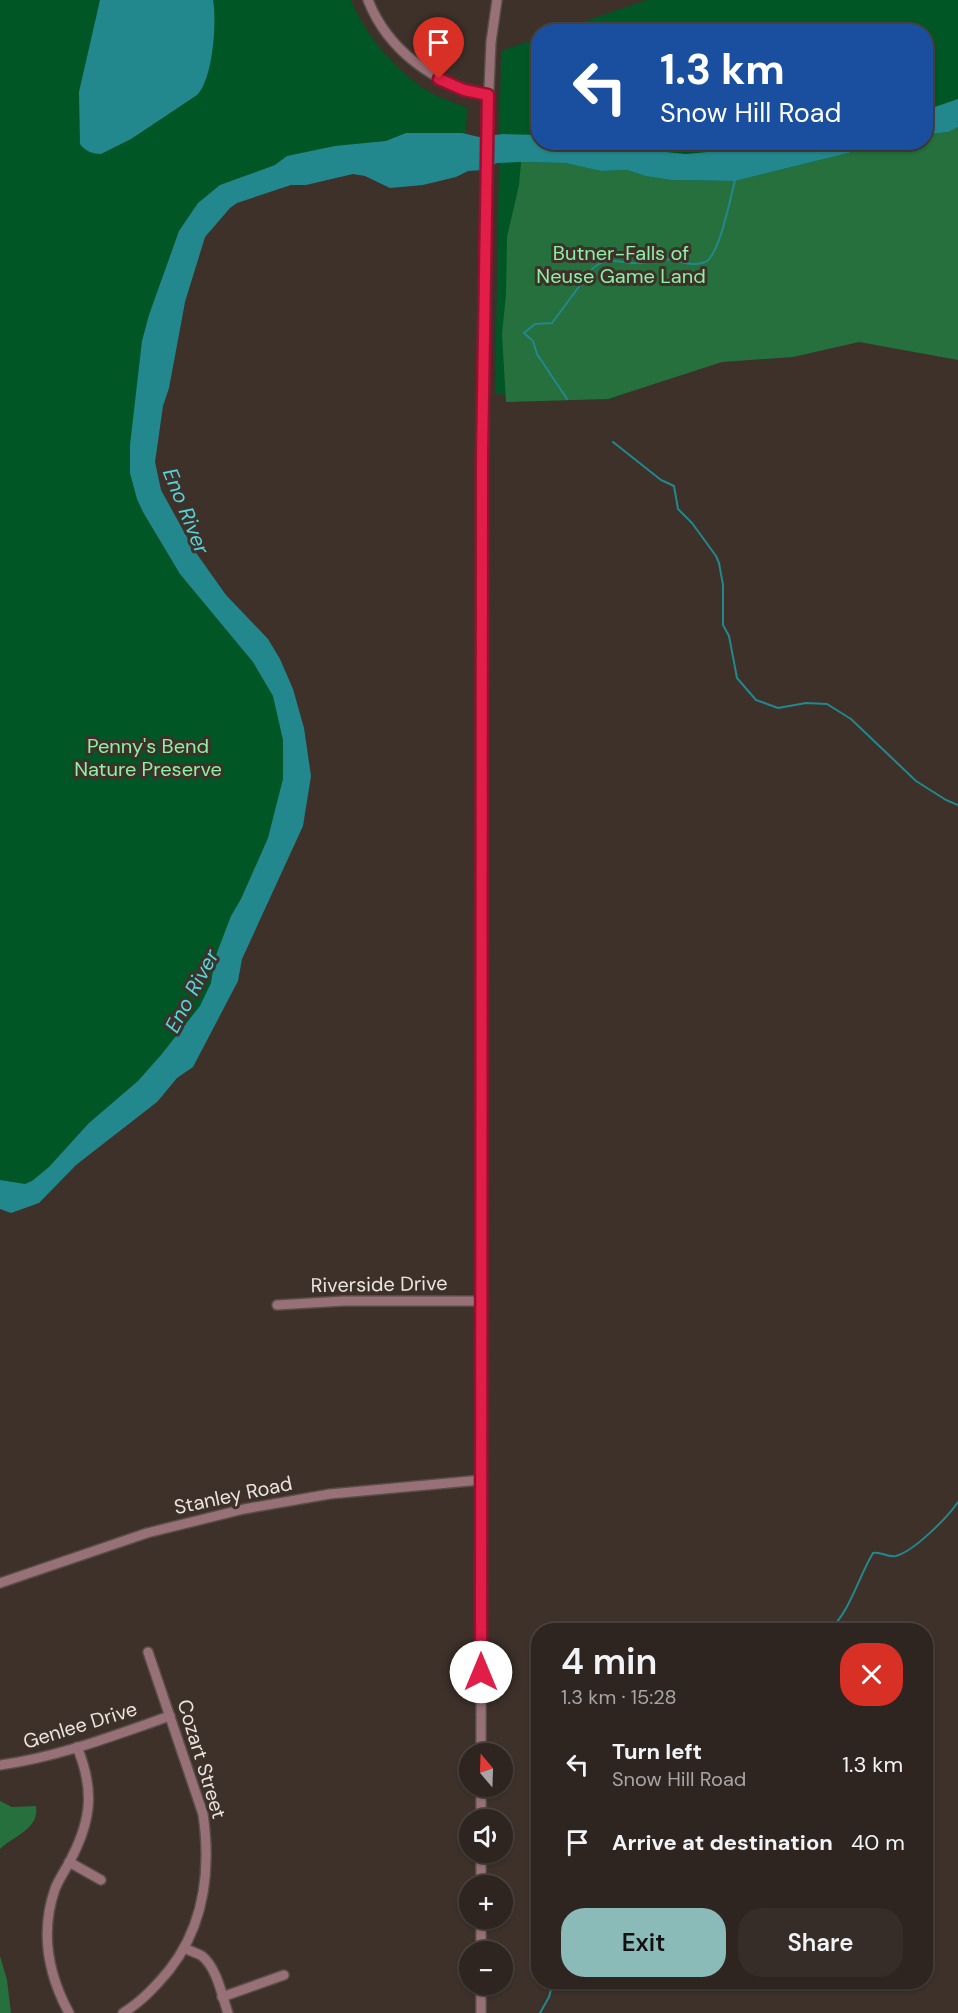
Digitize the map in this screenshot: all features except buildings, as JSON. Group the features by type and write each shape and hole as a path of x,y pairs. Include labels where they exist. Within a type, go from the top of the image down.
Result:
{"street":[{"path":"368,0 388,35 414,62 452,85 488,95"},
{"path":"481,1743 482,456 488,95 491,42 497,0"},
{"name":"Riverside Drive","path":"277,1305 344,1301 481,1301"},
{"name":"Stanley Road","path":"0,1583 147,1533 252,1507 330,1494 481,1480"},
{"name":"Cozart Street","path":"123,2013 150,1992 171,1970 190,1938 201,1908 206,1878 207,1841 203,1814 148,1652"},
{"name":"Genlee Drive","path":"0,1765 26,1762 171,1716"},
{"path":"69,2013 57,1989 48,1956 47,1931 55,1888 86,1824 90,1793 85,1768 77,1747"},
{"path":"69,1862 101,1880"},
{"path":"184,1948 201,1955 207,1961 228,2013"},
{"path":"222,1997 284,1975"},
{"path":"481,1995 481,2013"}],"green space":[{"name":"Penny's Bend Nature Preserve","path":"0,0 351,0 372,38 401,71 429,92 467,108 465,158 339,166 210,207 141,446 153,497 248,634 299,760 183,1053 42,1185 0,1196"},
{"name":"Butner-Falls of Neuse Game Land","path":"647,0 958,0 958,358 772,318 731,358 696,366 608,400 495,394 501,51 531,40 531,150 933,150 933,24 577,24"},
{"name":"Butner-Falls of Neuse Game Land","path":"958,127 958,360 859,342 793,357 722,362 608,399 506,402 502,334 506,294 507,237 519,185 521,162 565,163 601,171 627,170 645,176 671,180 735,181 861,150 933,150 933,133 949,132"},
{"path":"0,1801 12,1807 36,1806 36,1814 30,1826 0,1849"},
{"path":"0,1956 7,1980 11,2013 0,2013"}],"water":[{"path":"100,0 213,0 214,9 210,63 207,76 197,95 131,139 101,154 89,152 80,144 79,92"},
{"path":"958,99 958,127 949,132 933,133 933,108"},
{"path":"406,133 462,133 479,137 503,134 531,135 531,150 646,150 686,154 729,150 861,150 735,181 671,180 645,176 627,170 601,171 565,163 521,162 497,163 483,170 468,171 456,177 423,185 390,188 365,176 353,174 306,185 291,185 237,203 205,237 185,302 169,388 163,406 155,462 161,490 194,550 226,595 268,639 293,689 304,728 311,776 303,826 242,959 238,981 193,1067 177,1078 157,1102 76,1165 39,1203 11,1213 0,1209 0,1180 25,1184 49,1167 89,1123 138,1081 200,1006 211,983 215,958 231,916 268,838 283,779 283,740 273,696 253,662 180,574 137,499 130,473 130,445 142,341 149,315 179,231 198,203 220,185 275,165 287,156 335,146 386,141"}],"waterway":[{"path":"567,399 537,354 533,341 524,333 535,324 552,323 592,269 603,262 639,263 664,259 689,264 705,262 710,258 720,238 735,180"},
{"path":"613,442 661,480 674,486 678,509 692,523 716,556 723,585 723,625 729,636 737,678 756,700 778,708 806,703 827,704 851,719 916,781 958,805"},
{"path":"836,1623 849,1603 873,1553 896,1556 912,1548 930,1533 958,1502"},
{"path":"540,2013 551,1989"}],"route":[{"path":"439,79 464,90 488,95 482,456 481,1672"}],"water label":[{"name":"Eno River","path":"186,511"},
{"name":"Eno River","path":"192,991"}]}
